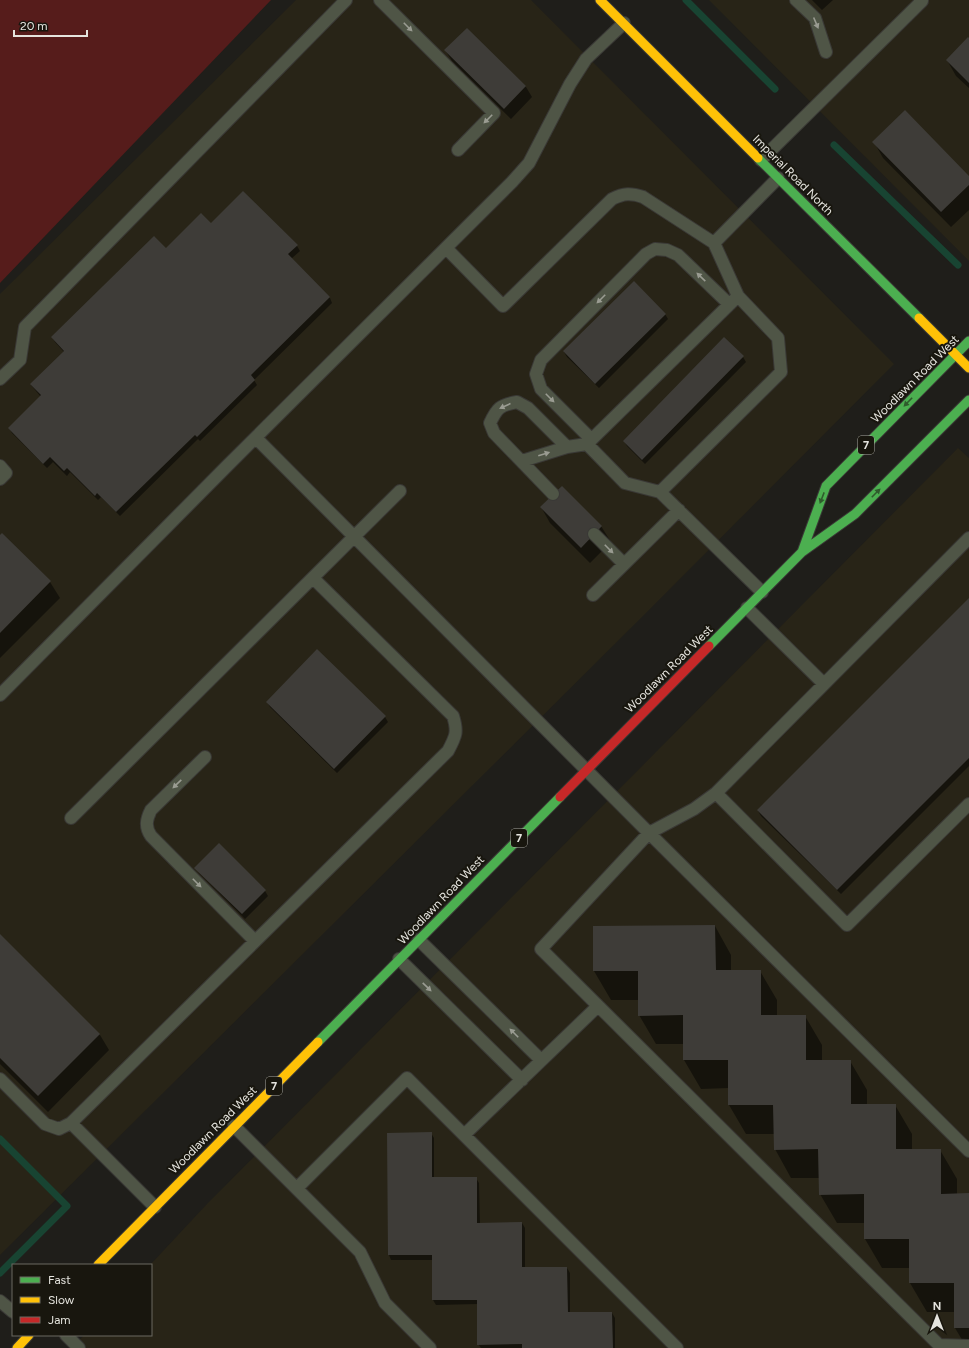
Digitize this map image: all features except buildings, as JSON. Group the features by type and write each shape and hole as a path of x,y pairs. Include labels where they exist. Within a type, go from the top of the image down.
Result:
{"main road":[{"name":"Imperial Road North","path":"600,0 969,368"},
{"name":"Woodlawn Road West","path":"802,552 826,486 969,341"},
{"name":"Woodlawn Road West","path":"99,1264 586,769 802,552 855,514 969,400"},
{"path":"17,1348 28,1336"}],"lane":[{"path":"0,379 20,360 25,327 346,0"},
{"path":"380,0 494,113 458,150"},
{"path":"796,0 815,18 826,52"},
{"path":"761,160 922,1 920,0"},
{"path":"0,695 512,182 529,163 570,84 586,59 624,23"},
{"path":"714,243 778,178"},
{"path":"446,248 504,306 612,198 621,194 632,194 643,197 714,243 734,300"},
{"path":"660,492 781,372 778,338 678,255 668,250 655,249 646,254 541,360 536,374 541,389 625,483 660,492 762,592"},
{"path":"522,461 589,442 734,300"},
{"path":"553,494 494,433 490,423 496,411 503,405 516,402 528,408 567,447"},
{"path":"256,438 649,833 969,1151"},
{"path":"0,466 6,473 0,479"},
{"path":"70,818 400,491"},
{"path":"593,595 679,510"},
{"path":"594,534 624,564"},
{"path":"969,538 716,793 694,809 649,833 541,949 939,1345 969,1346"},
{"path":"0,1079 45,1124 59,1129 70,1123 448,750 456,737 456,727 453,716 313,578"},
{"path":"747,608 824,684"},
{"path":"205,757 151,810 148,816 147,830 151,836 255,941"},
{"path":"716,793 847,925 969,804"},
{"path":"419,940 542,1060"},
{"path":"399,959 522,1080"},
{"path":"464,1135 598,1006"},
{"path":"297,1188 407,1078 677,1348"},
{"path":"70,1123 155,1207"},
{"path":"234,1126 360,1252 385,1303 430,1348"},
{"path":"0,1301 12,1311"},
{"path":"67,1336 79,1348"}],"shaded area":[{"path":"0,0 271,0 0,283"},
{"path":"296,0 531,0 894,364 648,611 0,1255 0,294"},
{"path":"709,0 969,0 969,261"},
{"path":"958,448 969,458 969,1348 72,1348 83,1336 152,1336 151,1264 207,1204"}],"waterway":[{"path":"686,0 775,89"},
{"path":"834,145 958,265"},
{"path":"0,1139 67,1206 0,1273"}],"traffic: fast":[{"path":"758,158 919,318"},
{"path":"802,552 826,486 969,341"},
{"path":"709,646 802,552 855,514 969,400"},
{"path":"318,1042 560,797"}],"traffic: slow":[{"path":"600,0 758,158"},
{"path":"919,318 969,368"},
{"path":"99,1264 318,1042"},
{"path":"17,1348 28,1336"}],"traffic: jam":[{"path":"560,797 709,646"}]}
